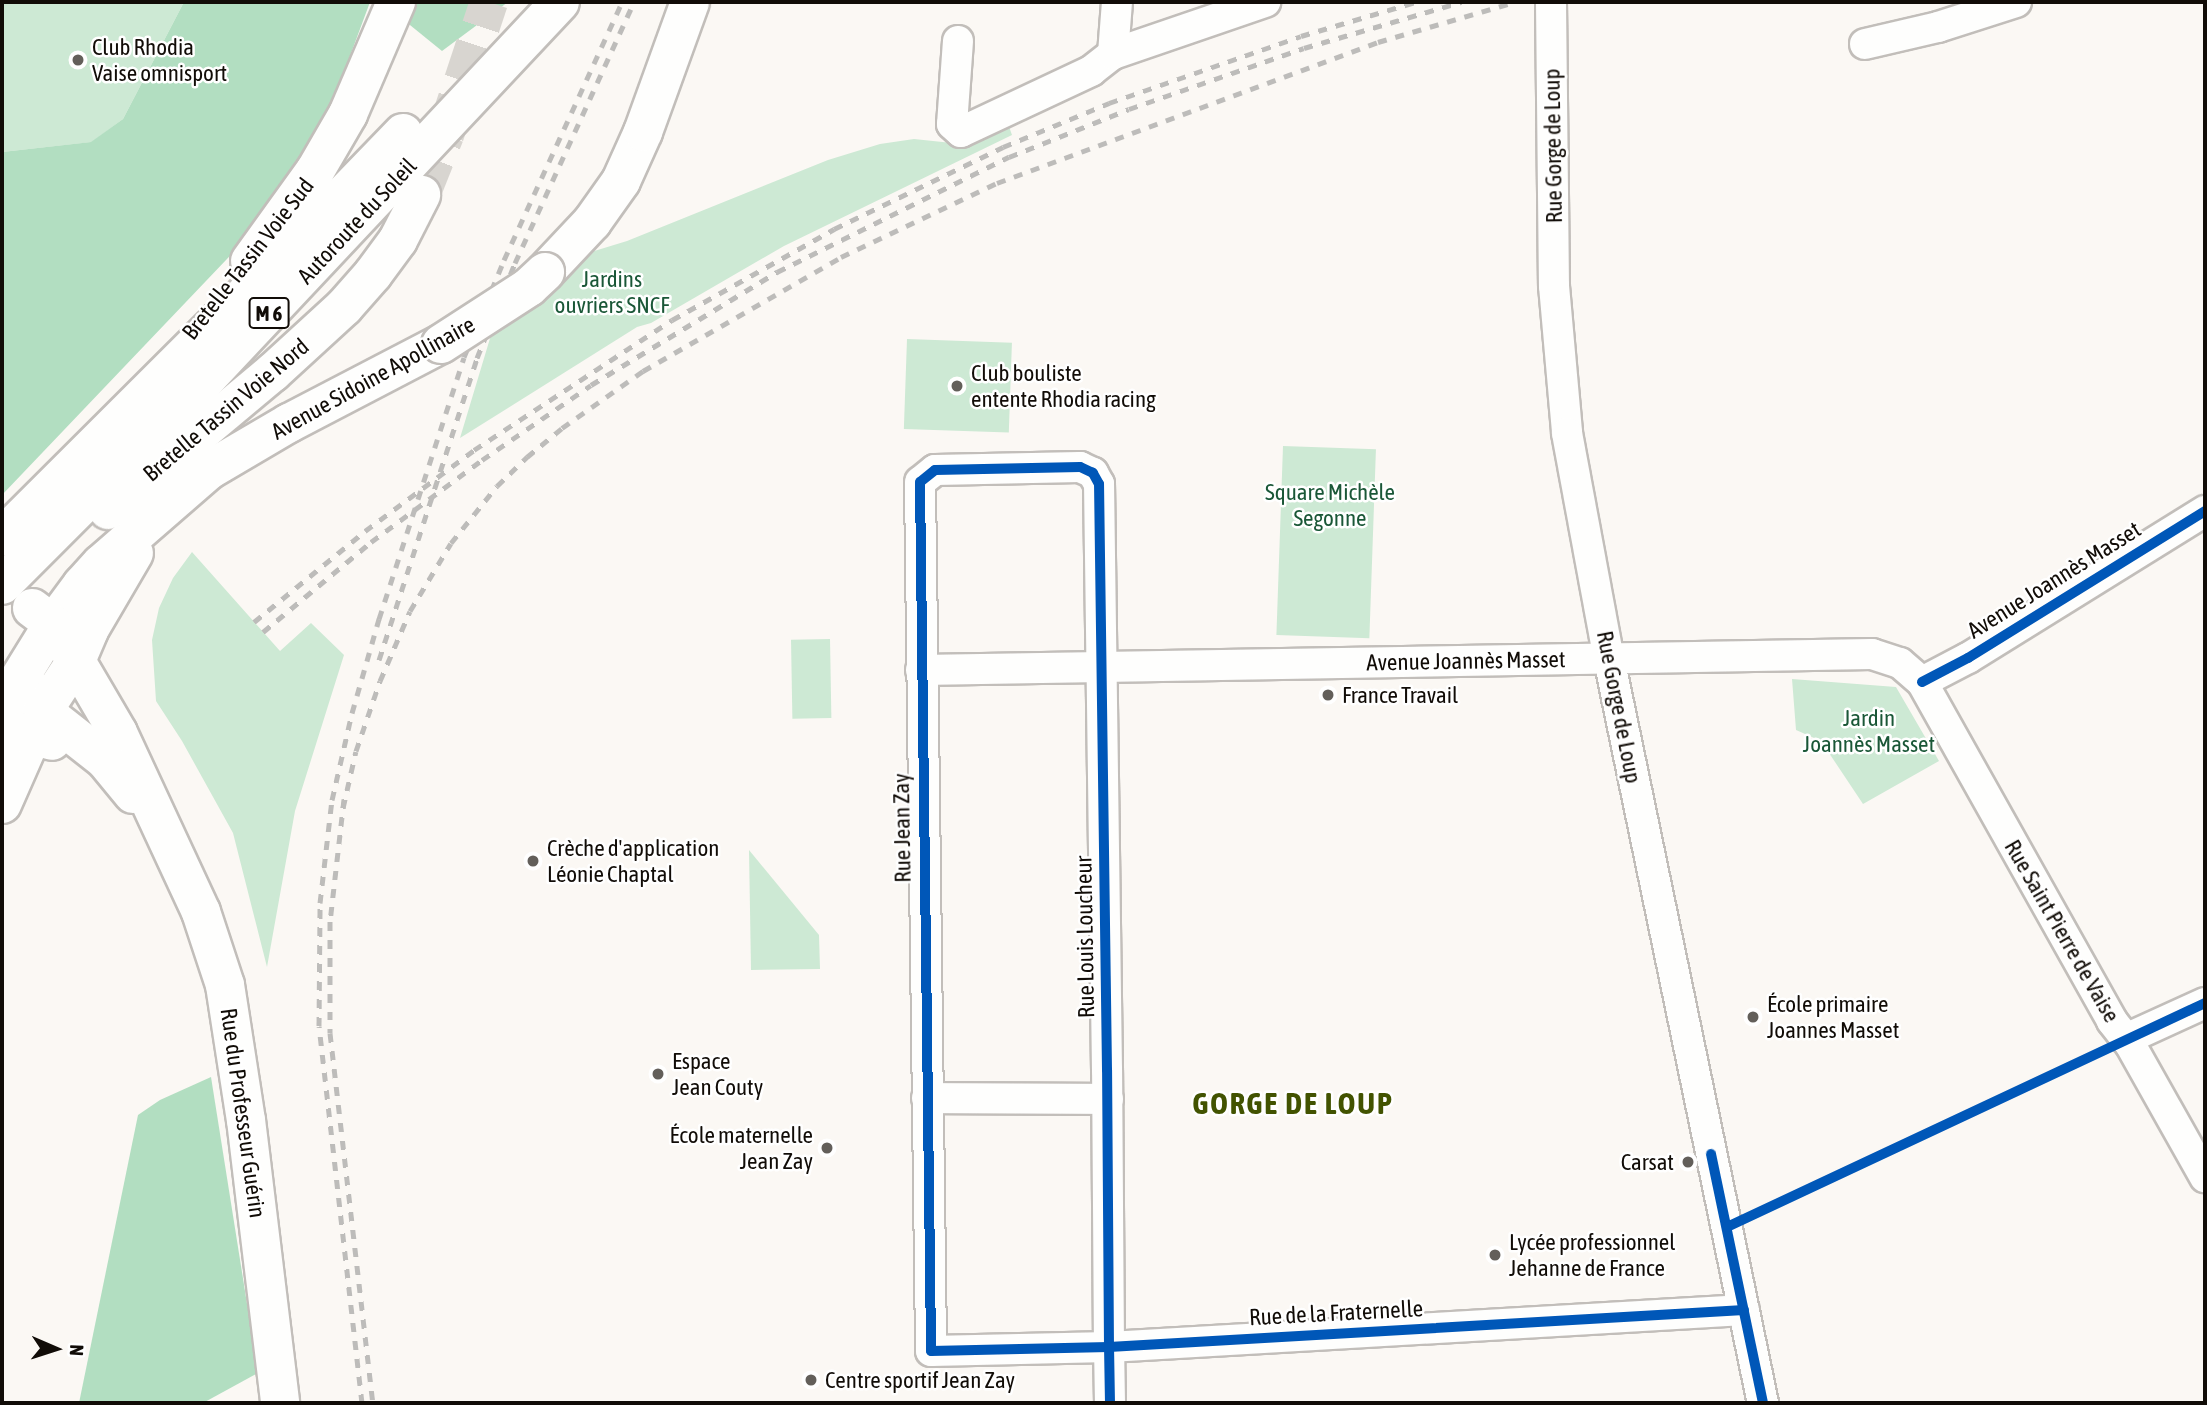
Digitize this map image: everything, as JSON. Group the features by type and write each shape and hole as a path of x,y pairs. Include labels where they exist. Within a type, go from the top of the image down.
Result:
{"main road":[{"name":"Bretelle Tassin Voie Sud","path":"114,427 260,248 315,171 348,114 396,2"},
{"name":"Autoroute du Soleil","path":"2,537 522,18 560,2"},
{"name":"Avenue Sidoine Apollinaire","path":"2,713 21,675 29,610 101,564 209,470 289,423 441,344 529,287 545,272 592,222 621,181 643,132 690,2"},
{"name":"Autoroute du Soleil","path":"2,585 187,399 522,18"},
{"name":"Bretelle Tassin Voie Nord","path":"29,610 272,373 344,307 398,240 421,195"},
{"name":"Avenue Sidoine Apollinaire","path":"2,804 33,737 76,661 89,630 155,518"},
{"name":"Rue du Professeur Guérin","path":"29,610 76,661 118,733 201,912 225,985 246,1120 280,1403"},
{"path":"21,675 76,661"},
{"name":"Rue du Professeur Guérin","path":"21,675 33,737 105,760 165,834"}],"street":[{"path":"1114,54 1117,2"},
{"path":"958,41 952,124 961,132 1091,71 1114,54 1265,2"},
{"name":"Rue Gorge de Loup","path":"1551,2 1554,286 1567,433 1609,659 1763,1403"},
{"path":"1865,44 1938,27 2016,2"},
{"name":"Rue Jean Zay","path":"931,1351 920,482 926,474 935,470 1080,467 1093,473"},
{"name":"Rue Louis Loucheur","path":"1093,473 1099,484 1110,1403"},
{"name":"Avenue Joannès Masset","path":"921,670 1872,654 1900,663 1922,682 1968,658 2205,511"},
{"name":"Rue Saint Pierre de Vaise","path":"1922,682 2112,1021 2126,1039 2205,1177"},
{"path":"2126,1039 2205,1003"},
{"path":"927,1098 1108,1100"},
{"name":"Rue de la Fraternelle","path":"931,1351 1109,1347 1744,1310"}],"green space":[{"name":"Club Rhodia Vaise omnisport","path":"2,2 184,2 123,119 92,142 2,152"},
{"path":"184,2 370,2 340,83 298,167 267,217 2,495 2,152 91,142 123,119"},
{"path":"412,2 508,2 442,51 405,21"},
{"name":"Jardins ouvriers SNCF","path":"1006,118 1012,135 784,246 651,323 637,327 460,438 491,335 532,307 591,252 627,241 828,160 880,144 914,139 952,143"},
{"name":"Club bouliste entente Rhodia racing","path":"907,339 1012,343 1009,433 904,429"},
{"name":"Square Michèle Segonne","path":"1283,446 1376,449 1369,638 1276,635"},
{"path":"192,552 280,651 311,623 344,655 295,811 267,967 233,833 182,741 156,701 152,640 159,608 173,578"},
{"path":"830,639 831,718 792,719 791,640"},
{"name":"Jardin Joannès Masset","path":"1792,679 1896,687 1939,761 1863,804 1821,741 1796,730"},
{"path":"749,850 819,935 820,969 751,970"},
{"path":"211,1077 258,1373 203,1403 79,1403 138,1115 160,1100"}],"tunnel":[{"path":"421,195 445,135 489,2"}],"railway":[{"path":"362,1403 319,1026 320,903 332,800 352,713 379,619 464,357 504,260 622,2"},
{"path":"379,660 477,358 515,263 634,2"},
{"path":"254,622 365,531 474,450 672,320 834,229 1003,147 1109,103 1301,36 1416,2"},
{"path":"263,632 371,542 482,460 591,385 777,272 1009,157 1129,109 1304,48 1461,2"},
{"path":"343,808 356,751 380,681 410,611 451,543 497,486 527,457 562,428 643,371 841,257 997,183 1378,42 1515,2"},
{"path":"344,799 330,921 330,1033 373,1403"}],"cycle path":[{"path":"1110,1403 1109,1347 1107,1070 1099,484 1093,473 1080,467 935,470 920,482 931,1351 1109,1347 1744,1310"},
{"path":"1922,682 1968,658 2205,511"},
{"path":"1727,1227 2205,1003"},
{"path":"1711,1154 1763,1403"}],"place":[{"name":"Club Rhodia Vaise omnisport","path":"78,60"},
{"name":"Club bouliste entente Rhodia racing","path":"957,386"},
{"name":"France Travail","path":"1328,695"},
{"name":"Crèche d'application Léonie Chaptal","path":"533,861"},
{"name":"École primaire Joannes Masset","path":"1753,1017"},
{"name":"Espace Jean Couty","path":"658,1074"},
{"name":"École maternelle Jean Zay","path":"827,1148"},
{"name":"Carsat","path":"1688,1162"},
{"name":"Lycée professionnel Jehanne de France","path":"1495,1255"},
{"name":"Centre sportif Jean Zay","path":"811,1380"}],"district":[{"name":"GORGE DE LOUP","path":"1293,1103"}]}
